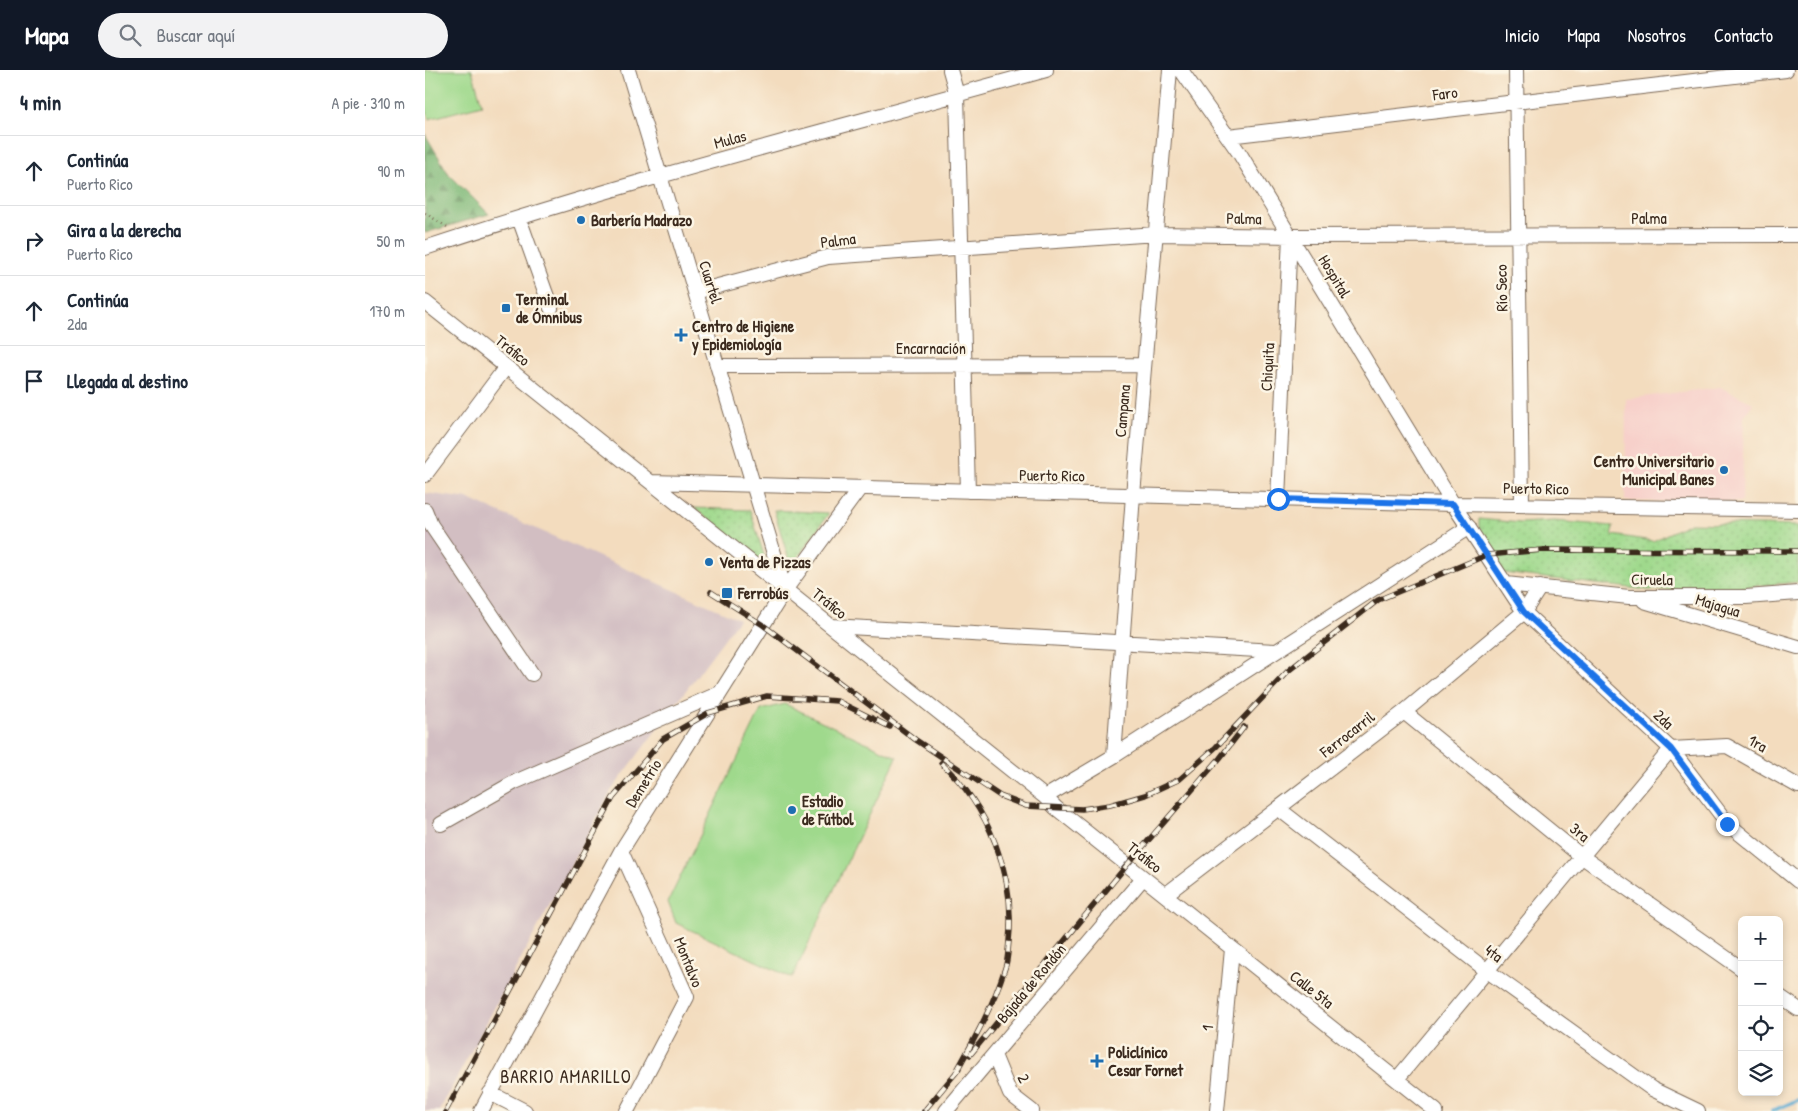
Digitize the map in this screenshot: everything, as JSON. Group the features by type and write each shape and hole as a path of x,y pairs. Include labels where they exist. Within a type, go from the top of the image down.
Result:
{"street":[{"name":"Cuartel","path":"628,70 785,590"},
{"path":"950,70 957,95 969,491"},
{"name":"Mulas","path":"425,248 661,176 1046,70"},
{"name":"Campana","path":"1114,756 1133,495 1170,70"},
{"name":"Hospital","path":"1181,70 1240,154 1453,504"},
{"name":"Río Seco","path":"1516,70 1521,505"},
{"name":"Faro","path":"1227,136 1786,70"},
{"path":"519,218 551,308"},
{"name":"Palma","path":"695,292 828,257 1155,234 1290,236 1798,236"},
{"name":"Chiquita","path":"1278,499 1290,236"},
{"name":"Tráfico","path":"425,302 1165,895"},
{"name":"Encarnación","path":"718,366 1144,365"},
{"path":"425,475 506,367"},
{"name":"Puerto Rico","path":"651,482 1453,504 1798,510"},
{"name":"Demetrio","path":"481,1111 621,851 785,590 860,488"},
{"path":"1453,504 1506,584"},
{"path":"425,510 431,525 532,674"},
{"path":"1045,797 1114,756 1469,527"},
{"name":"Ciruela","path":"1506,584 1629,597 1746,597 1798,592"},
{"name":"2da","path":"1506,584 1524,612 1671,749 1727,824 1798,881"},
{"name":"Ferrocarril","path":"1165,895 1404,712 1524,612 1540,588"},
{"name":"Majagua","path":"1629,597 1798,647"},
{"path":"831,626 1275,651"},
{"path":"441,824 515,782 720,693"},
{"name":"3ra","path":"1404,712 1581,856 1738,966"},
{"name":"1ra","path":"1671,749 1727,746 1798,786"},
{"path":"1397,1079 1671,749"},
{"name":"4ta","path":"1279,809 1486,970 1652,1089 1697,1111"},
{"name":"Montalvo","path":"621,851 687,997 627,1111"},
{"name":"Bajada de Rondón","path":"946,1111 1143,878"},
{"name":"Calle 5ta","path":"1165,895 1436,1111"},
{"name":"1","path":"1217,1111 1232,949"},
{"path":"1783,999 1798,1009"},
{"name":"2","path":"994,1055 1010,1094 1032,1111"},
{"path":"490,1094 525,1111"}],"path":[{"path":"425,213 463,236"}],"shaded area":[{"path":"1720,387 1753,403 1744,417 1742,502 1625,501 1626,399"},
{"path":"425,493 469,499 739,619 611,791 439,1111 425,1111"}],"green space":[{"path":"425,70 472,70 482,105 429,119 425,106"},
{"path":"425,134 448,173 489,214 425,233"},
{"path":"694,508 750,510 767,565"},
{"path":"774,510 829,513 791,567"},
{"path":"1479,519 1521,523 1554,521 1613,526 1612,535 1653,541 1690,523 1798,526 1798,582 1723,589 1647,590 1503,573 1479,536"},
{"name":"Estadio de Fútbol","path":"785,704 897,757 792,978 676,923 668,902 761,710"}],"waterway":[{"path":"1772,1111 1798,1100"}],"railway":[{"path":"711,592 763,625 916,740 1000,796 1026,806 1082,809 1110,805 1145,795 1180,779 1216,747 1288,671 1378,600 1487,555 1543,550 1798,551"},
{"path":"446,1111 613,798 663,739 708,713 767,696 837,701 890,727"},
{"path":"970,1055 1244,727"},
{"path":"941,763 958,780 973,800 996,844 1008,892 1010,917 1006,965 983,1022 955,1074"},
{"path":"924,1111 959,1069"}],"place":[{"name":"Barbería Madrazo","path":"581,220"},
{"name":"Terminal de Ómnibus","path":"506,308"},
{"name":"Centro de Higiene y Epidemiología","path":"681,335"},
{"name":"Centro Universitario Municipal Banes","path":"1724,470"},
{"name":"Venta de Pizzas","path":"709,562"},
{"name":"Ferrobús","path":"727,593"},
{"name":"Estadio de Fútbol","path":"792,810"},
{"name":"Policlínico Cesar Fornet","path":"1097,1061"}],"district":[{"name":"BARRIO AMARILLO","path":"566,1076"}],"route":[{"path":"1278,499 1453,504 1524,612 1671,749 1727,824"}]}
